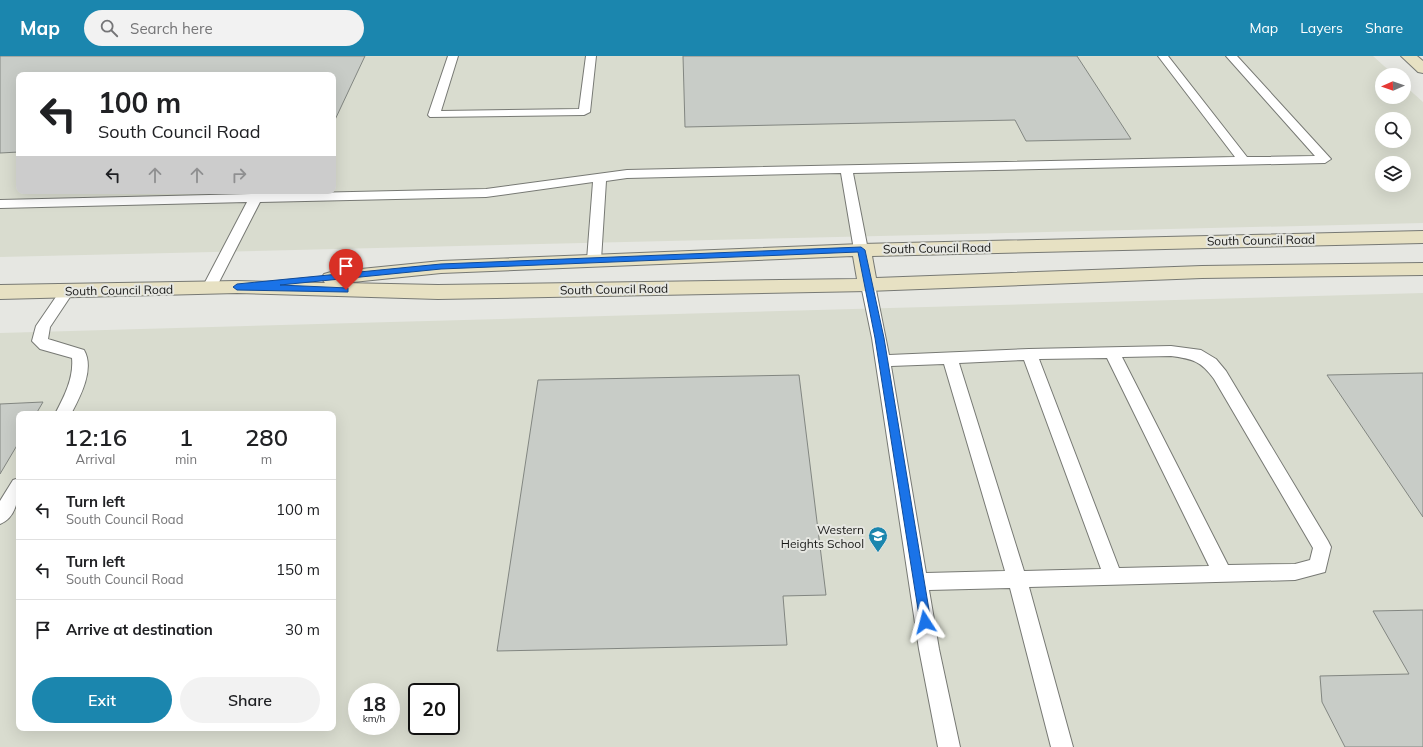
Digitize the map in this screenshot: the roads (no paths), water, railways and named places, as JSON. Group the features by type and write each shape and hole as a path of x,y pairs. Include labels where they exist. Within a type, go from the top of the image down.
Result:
{"main road":[{"path":"1408,56 1423,69"},
{"name":"South Council Road","path":"0,292 237,287 441,267 594,260 861,250 1423,237"},
{"path":"861,250 868,285"},
{"name":"South Council Road","path":"237,287 438,292 868,285 1202,272 1423,269"}],"lane":[{"path":"453,56 434,115 584,112 591,56"},
{"path":"1163,56 1244,161"},
{"path":"0,204 258,195 486,193 627,174 1325,159 1231,56"},
{"path":"846,169 861,250"},
{"path":"594,260 600,178"},
{"path":"210,288 258,195"},
{"path":"868,285 883,361 929,649 949,747"},
{"path":"64,411 78,380 81,364 79,354 46,345 40,341 43,326 67,291"},
{"path":"883,361 1029,354 1171,352 1196,354 1211,363 1220,375 1322,547 1318,566 1295,572 1017,578 919,582"},
{"path":"1112,353 1222,574"},
{"path":"1029,354 1113,576"},
{"path":"950,358 1017,578 1062,747"},
{"path":"0,516 16,490"}],"place":[{"name":"Western Heights School","path":"878,553"}]}
